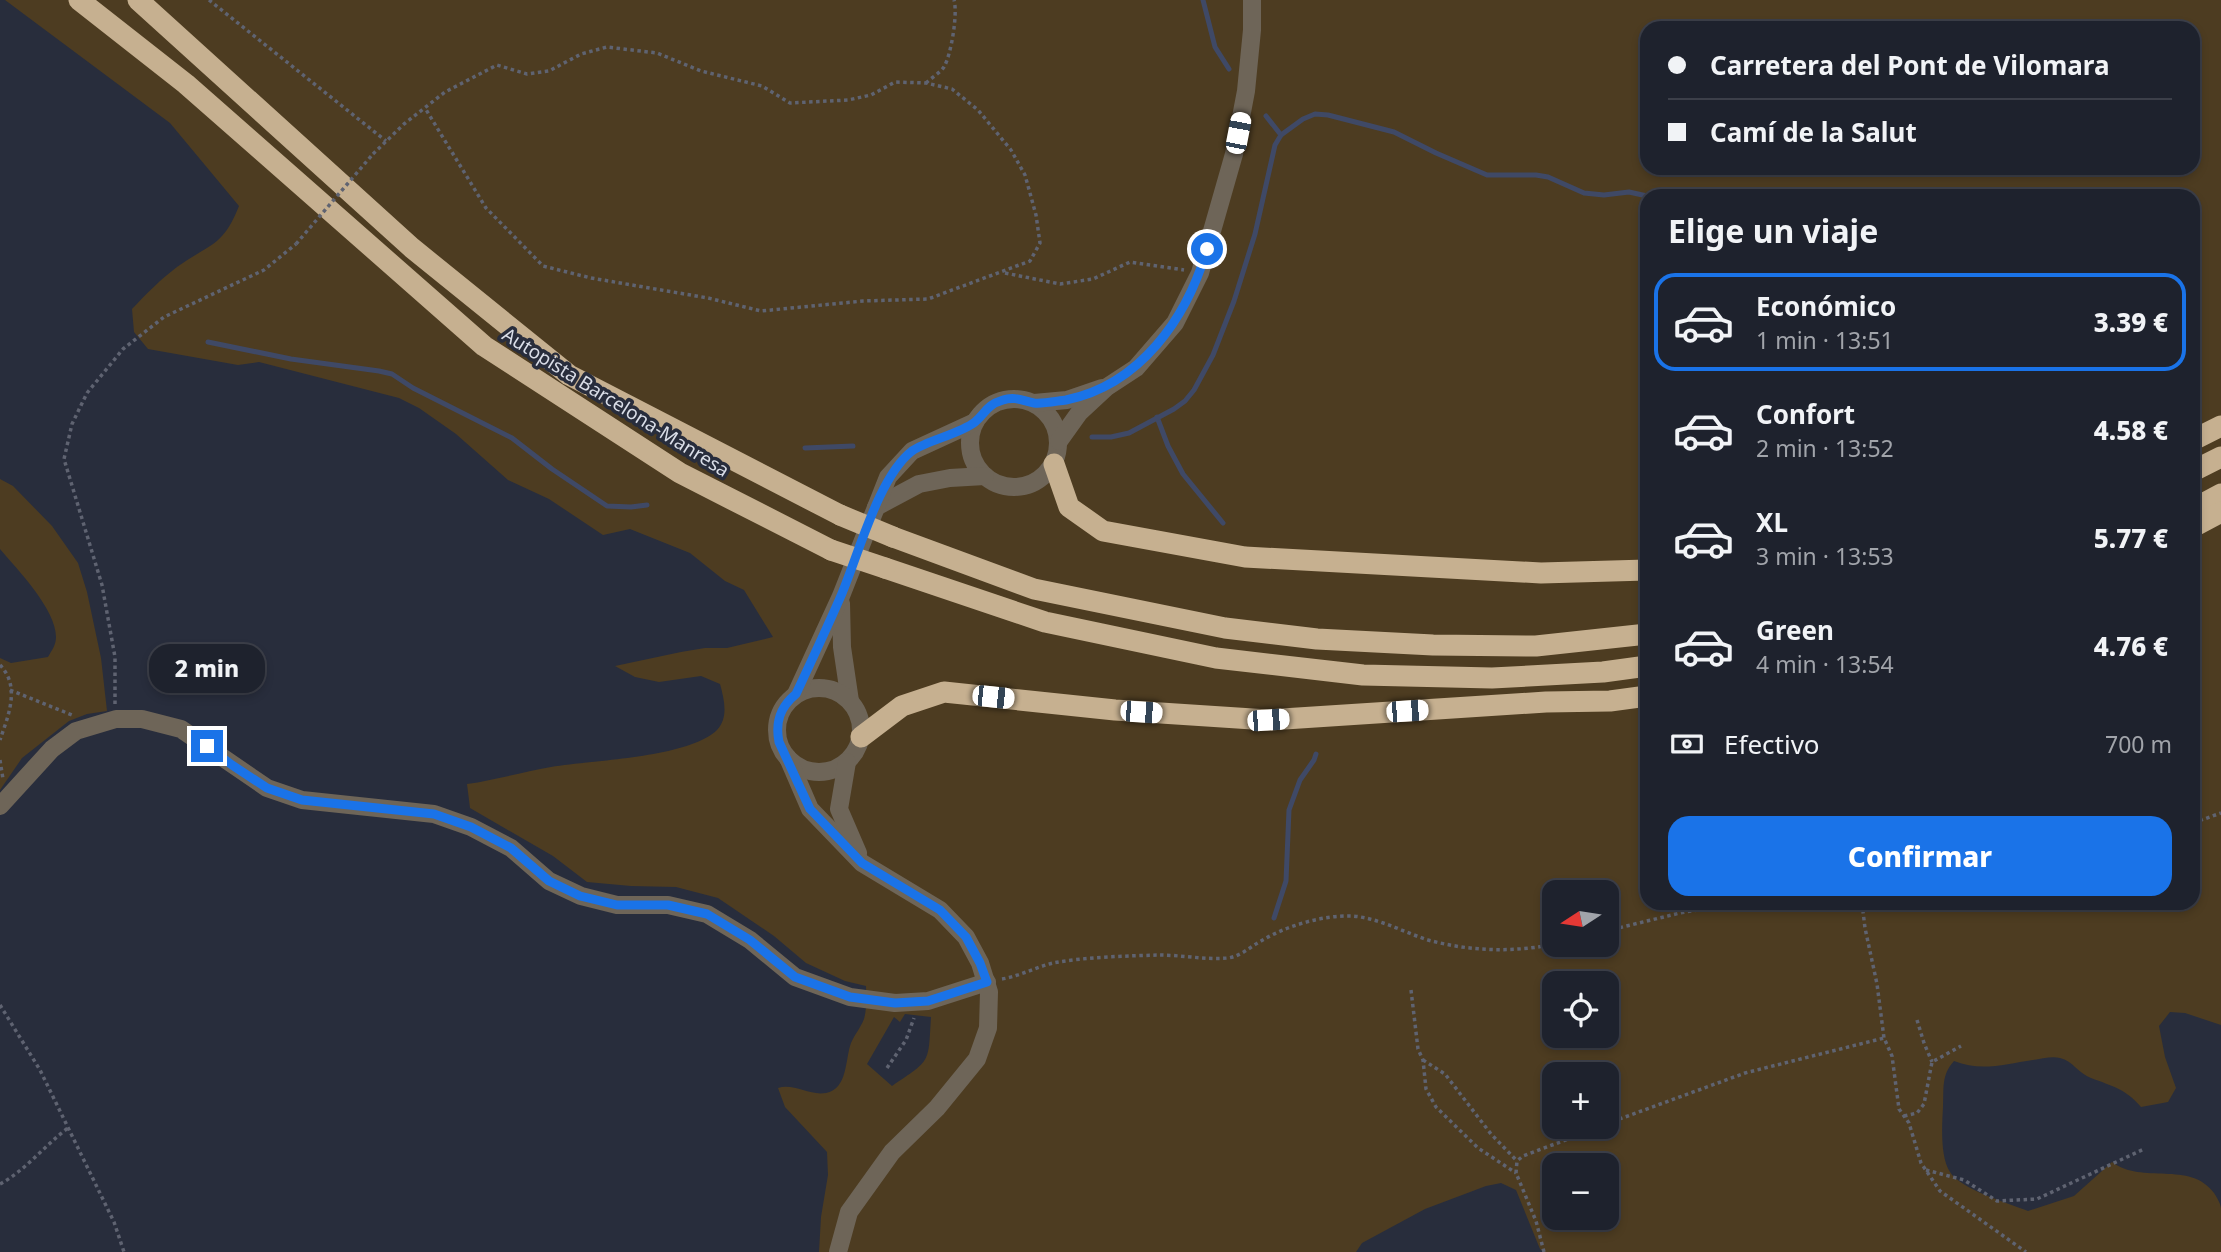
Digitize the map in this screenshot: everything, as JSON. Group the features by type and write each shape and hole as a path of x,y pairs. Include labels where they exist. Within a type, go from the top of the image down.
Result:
{"highway":[{"name":"Autopista Barcelona-Manresa","path":"79,0 187,84 484,346 680,473 831,550 1045,622 1216,658 1363,675 1492,678 1603,672 1640,667"},
{"name":"Autopista Barcelona-Manresa","path":"138,0 412,248 569,375 840,514 893,537 1034,589 1225,628 1317,639 1433,645 1536,646 1640,635"},
{"path":"2200,436 2221,426"},
{"path":"2200,468 2221,457"},
{"path":"1054,464 1069,507 1103,531 1232,555 1541,573 1640,570"},
{"path":"2200,505 2221,494"},
{"path":"2200,523 2221,512"},
{"path":"861,737 902,706 944,692 1115,710 1268,720 1546,702 1610,701 1640,697"}],"street":[{"path":"1059,441 1052,418 1034,403 1018,398 1001,400 986,408 975,422 970,441 974,460 985,476 1003,486 1023,487 1041,479 1054,464 1059,441 1079,413 1107,387 1136,368 1175,323 1200,273 1234,154 1246,91 1252,0"},
{"path":"1034,403 1067,400 1107,387"},
{"path":"838,1252 849,1212 892,1152 937,1108 977,1059 988,1028 989,992 980,963 966,937 940,910 862,863 810,809 779,742 777,724 783,707 796,694 841,596 888,477 912,451 975,422"},
{"path":"876,508 919,484 950,478 985,476"},
{"path":"788,758 801,768 817,772 833,770 847,762 861,737 859,717 850,701 842,647 841,596"},
{"path":"796,694 809,689 824,688 838,692 850,701"},
{"path":"0,806 52,749 76,730 116,719 142,719 181,729 267,788 302,800 434,814 471,827 511,848 549,881 580,896 617,905 668,905 707,914 750,940 795,977 850,997 895,1003 928,1001 987,982"},
{"path":"847,762 839,808 862,863"}],"path":[{"path":"209,0 386,141"},
{"path":"926,83 944,67 956,25 954,0"},
{"path":"115,701 115,657 102,585 64,459 72,424 87,393 123,349 164,317 264,270 296,244 386,141 425,108 445,92 497,65 527,74 549,71 581,54 607,47 657,53 701,71 762,86 790,103 848,100 871,95 895,82 926,83 952,89 978,110 1011,150 1025,175 1036,215 1040,243 1030,261 928,299 863,301 761,312 708,298 653,291 591,278 543,266 486,208 425,108"},
{"path":"1003,273 1060,284 1093,279 1130,262 1200,273"},
{"path":"0,665 8,674 12,703 0,740"},
{"path":"10,690 74,717"},
{"path":"0,760 4,782"},
{"path":"2200,820 2221,813"},
{"path":"1619,928 1697,910"},
{"path":"1863,910 1884,1038 1892,1056 1899,1109 1909,1123 1921,1163 1940,1191 2026,1252"},
{"path":"987,982 1066,962 1160,955 1228,958 1292,927 1323,919 1353,916 1384,923 1428,940 1473,950 1542,946"},
{"path":"1410,990 1426,1088 1436,1107 1478,1148 1516,1174"},
{"path":"887,1068 906,1040 913,1022 916,1002"},
{"path":"0,1005 40,1070 114,1222 124,1252"},
{"path":"1917,1020 1932,1062"},
{"path":"1619,1119 1745,1073 1884,1038"},
{"path":"1904,1116 1917,1113 1924,1104 1932,1062 1961,1046"},
{"path":"1423,1060 1445,1074 1491,1134 1517,1161"},
{"path":"0,1184 18,1174 48,1143 68,1128"},
{"path":"1544,1252 1536,1221 1516,1174 1517,1161 1523,1156 1568,1139"},
{"path":"1926,1170 1964,1180 1997,1201 2037,1199 2144,1149"}],"shaded area":[{"path":"5,0 2221,0 2221,1025 2185,1013 2170,1012 2159,1026 2165,1057 2176,1088 2168,1102 2141,1107 2124,1092 2087,1076 2060,1058 1983,1067 1954,1061 1944,1082 1942,1132 1947,1166 1955,1178 1986,1195 2028,1211 2074,1196 2112,1162 2137,1172 2192,1177 2204,1183 2220,1204 2221,1252 1544,1252 1540,1249 1516,1190 1501,1183 1425,1209 1362,1243 1356,1252 819,1252 828,1175 827,1152 785,1107 778,1088 790,1087 826,1093 838,1086 851,1043 864,1019 866,986 845,981 806,963 774,936 718,898 676,887 587,882 553,856 470,808 467,784 551,767 663,752 703,739 717,730 723,719 720,684 701,676 659,682 635,677 615,666 705,648 727,648 773,637 744,590 725,581 690,553 630,529 603,535 549,499 508,480 456,434 419,408 399,398 259,362 238,365 148,349 134,332 132,309 171,272 221,237 239,206 170,123","holes":["905,1014 931,1017 928,1052 921,1065 892,1086 867,1064 894,1017 900,1022"]},
{"path":"0,479 13,486 52,526 78,563 101,658 107,711 87,714 69,721 22,758 0,790 0,658 11,663 48,657 56,637 50,614 43,602 0,549"}],"waterway":[{"path":"1203,0 1215,47 1229,69"},
{"path":"1092,437 1129,433 1174,409 1194,390 1213,355 1234,301 1255,234 1275,145 1281,135 1303,119 1315,114 1328,115 1394,132 1487,175 1536,175 1548,177 1584,193 1604,195 1629,192 1640,194"},
{"path":"1266,116 1281,135"},
{"path":"208,342 291,359 392,374 413,388 512,438 607,506 647,505"},
{"path":"1157,417 1183,474 1223,523"},
{"path":"805,448 853,446"},
{"path":"1274,918 1286,881 1289,810 1300,780 1316,754"}],"route":[{"path":"207,746 267,788 302,800 434,814 471,827 511,848 549,881 580,896 617,905 668,905 707,914 750,940 795,977 850,997 895,1003 928,1001 987,982 966,937 940,910 862,863 810,809 781,748 777,730 778,718 783,707 796,694 841,596 888,477 912,451 975,422 986,408 1001,400 1018,398 1034,403 1067,400 1107,387 1136,368 1175,323 1200,273 1207,249"}]}
